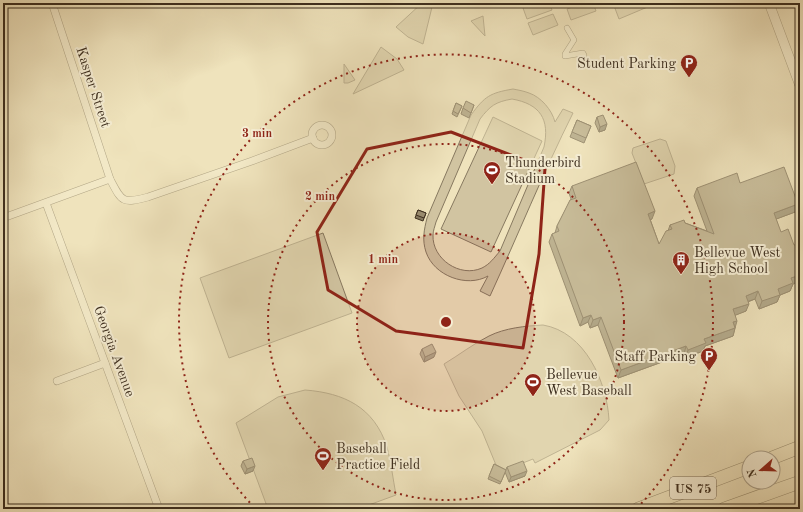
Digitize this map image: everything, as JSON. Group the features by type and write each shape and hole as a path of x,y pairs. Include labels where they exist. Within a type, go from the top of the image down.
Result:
{"highway":[{"path":"781,455 800,448"},
{"name":"US 75","path":"638,509 741,470"},
{"name":"US 75","path":"724,509 800,482"}],"street":[{"name":"Kasper Street","path":"52,3 110,179 119,197 123,200 134,201 252,161 312,138"},
{"path":"769,3 800,86"},
{"path":"567,28 574,40 564,54 565,56 583,53 584,55"},
{"path":"3,218 110,179"},
{"name":"Georgia Avenue","path":"46,203 159,509"},
{"path":"57,381 105,363"}],"highlighted area":[{"path":"451,132 545,168 539,254 523,348 396,331 328,290 317,232 367,149"}],"shaded area":[{"path":"422,3 433,3 423,44 408,37 396,27"},
{"path":"536,3 549,3 552,10 527,19 523,8"},
{"path":"583,3 593,3 596,11 571,20 567,9"},
{"path":"613,3 657,3 619,19"},
{"path":"553,14 558,25 533,35 528,23"},
{"path":"483,16 485,36 471,21"},
{"path":"381,47 397,59 404,70 353,94"},
{"path":"344,64 355,80 348,83 344,83"},
{"path":"505,90 519,90 538,98 549,109 555,122 563,109 573,113 490,296 480,291 488,276 471,281 461,280 452,278 436,268 426,252 424,235 427,218 471,115 484,99","holes":["512,99 522,101 536,109 541,114 545,128 544,147 500,251 490,263 482,268 474,270 457,268 442,259 437,252 433,235 436,222 480,119 497,103"]},
{"name":"Thunderbird Stadium","path":"493,117 542,141 491,252 441,229"},
{"path":"660,139 666,141 675,166 674,174 644,184 632,153 633,148"},
{"path":"323,233 352,313 229,358 200,278"},
{"name":"Bellevue West Baseball","path":"543,325 558,330 571,337 582,348 591,361 604,390 609,420 600,430 535,463 533,459 505,470 496,465 482,431 459,396 444,364 477,342 495,333 515,328"},
{"name":"Baseball Practice Field","path":"305,390 345,399 366,412 381,433 387,447 396,495 358,509 268,509 236,423 278,397"}],"building":[{"path":"466,101 474,105 471,113 463,108"},
{"path":"456,103 462,106 458,114 453,111"},
{"path":"603,115 607,124 600,127 597,117"},
{"path":"577,120 591,126 586,138 572,132"},
{"name":"Bellevue West High School","path":"636,162 655,211 648,214 659,244 666,231 672,229 670,225 684,220 685,223 714,234 697,188 737,173 740,183 784,167 798,204 774,213 781,232 788,229 794,245 796,245 800,254 800,275 791,278 793,283 778,289 780,295 762,301 758,291 746,296 749,304 733,309 737,321 733,322 735,328 704,339 706,343 688,350 686,346 621,370 601,317 593,320 591,315 583,318 552,234 559,231 557,226 570,200 576,198 572,186"},
{"path":"418,210 426,213 424,218 416,215"},
{"path":"432,344 436,352 425,357 422,349"},
{"path":"252,458 255,466 247,469 243,461"},
{"path":"523,461 527,471 511,477 507,467"},
{"path":"494,464 506,470 501,482 489,476"}],"place":[{"name":"Student Parking","path":"689,78"},
{"name":"Thunderbird Stadium","path":"492,185"},
{"name":"Bellevue West High School","path":"681,275"},
{"name":"Staff Parking","path":"709,371"},
{"name":"Bellevue West Baseball","path":"533,397"},
{"name":"Baseball Practice Field","path":"323,471"}]}
